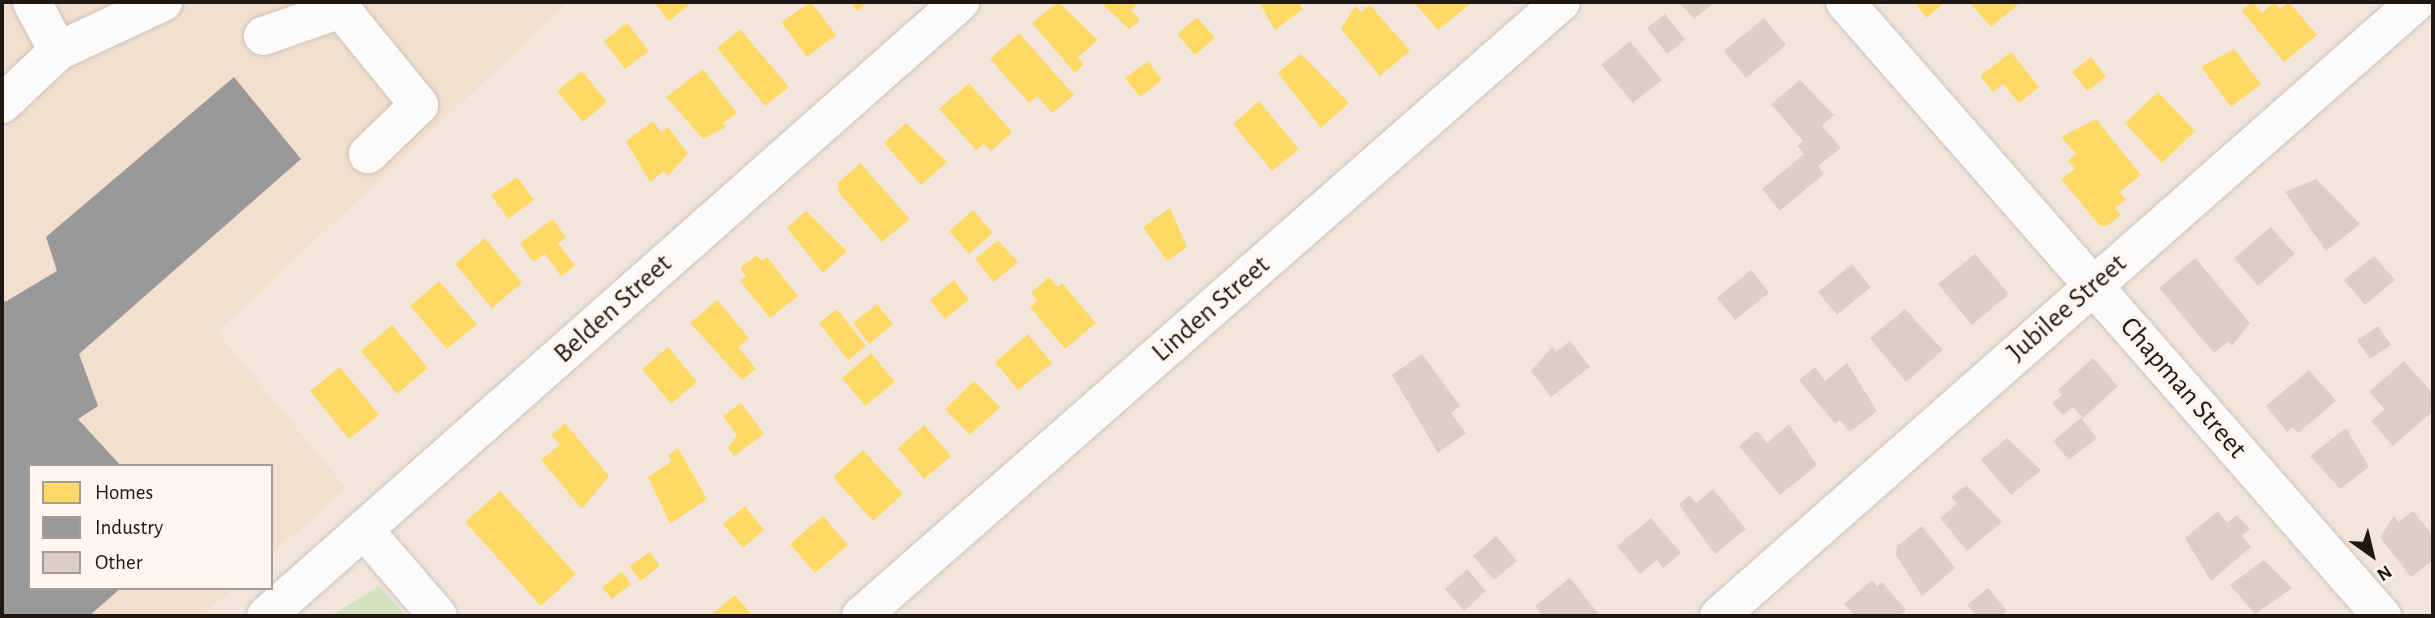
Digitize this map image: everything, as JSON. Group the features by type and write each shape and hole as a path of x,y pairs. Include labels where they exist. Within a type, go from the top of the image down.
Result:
{"street":[{"path":"32,2 58,51"},
{"path":"2,104 58,51 163,2"},
{"name":"Belden Street","path":"266,616 960,2"},
{"name":"Linden Street","path":"861,616 1561,2"},
{"name":"Chapman Street","path":"1845,2 2382,616"},
{"name":"Jubilee Street","path":"1719,616 2416,2"},
{"path":"263,36 341,9 419,106 368,155"},
{"path":"364,530 438,616"}],"shaded area":[{"path":"2,2 569,2 217,332 346,488 273,553 273,464 28,464 28,590 232,590 202,616 2,616"}],"green space":[{"path":"379,586 406,616 331,616"}],"building: Homes":[{"path":"654,2 693,2 669,21"},
{"path":"811,2 836,35 807,57 781,22"},
{"path":"850,2 869,2 857,11"},
{"path":"1058,2 1098,40 1078,57 1084,64 1075,73 1032,23"},
{"path":"1100,2 1140,2 1131,10 1140,20 1129,29"},
{"path":"1259,2 1298,2 1303,9 1275,30"},
{"path":"1414,2 1468,2 1470,4 1438,30"},
{"path":"1914,2 1945,2 1927,18"},
{"path":"1969,2 2021,2 1991,27"},
{"path":"2253,2 2262,13 2274,2 2280,9 2289,2 2317,35 2284,62 2241,10"},
{"path":"1370,5 1410,51 1380,76 1341,29 1355,6 1361,12"},
{"path":"1197,17 1215,38 1195,55 1177,34"},
{"path":"627,23 649,51 625,69 604,41"},
{"path":"740,29 789,87 765,106 717,48"},
{"path":"1019,33 1074,95 1052,113 1037,96 1029,103 990,59"},
{"path":"2234,49 2261,84 2231,107 2201,67"},
{"path":"2011,52 2039,87 2019,103 2003,84 1993,92 1980,76"},
{"path":"1301,54 1349,103 1321,128 1278,73"},
{"path":"2091,57 2106,77 2087,91 2072,72"},
{"path":"1148,61 1162,80 1140,97 1125,78"},
{"path":"703,69 737,113 723,123 726,127 703,139 666,97"},
{"path":"582,71 607,102 583,122 557,91"},
{"path":"969,83 1012,132 991,151 984,144 976,150 939,109"},
{"path":"2158,92 2195,131 2162,163 2125,123"},
{"path":"1259,101 1299,149 1272,171 1233,124"},
{"path":"2096,119 2141,175 2120,192 2126,200 2115,208 2121,215 2107,226 2100,226 2061,179 2075,169 2068,161 2076,154 2061,137"},
{"path":"653,121 661,132 668,127 688,154 668,176 664,171 650,182 626,141"},
{"path":"906,123 947,162 921,185 884,143"},
{"path":"860,163 910,219 882,242 839,193 838,183"},
{"path":"517,177 534,200 508,219 491,195"},
{"path":"1170,208 1187,247 1167,261 1143,227"},
{"path":"973,210 993,233 969,254 949,231"},
{"path":"806,211 847,251 823,273 787,228"},
{"path":"553,219 566,238 558,243 575,266 561,276 545,254 533,262 520,243"},
{"path":"485,238 522,283 492,308 455,264"},
{"path":"998,240 1018,262 994,282 975,259"},
{"path":"757,255 762,261 767,257 798,296 770,318 740,281 746,276 740,268"},
{"path":"1049,277 1058,287 1062,283 1096,323 1065,349 1030,307 1037,301 1031,293"},
{"path":"954,280 969,300 945,319 930,300"},
{"path":"439,281 477,324 447,349 410,306"},
{"path":"717,300 749,338 738,347 756,369 742,380 690,323"},
{"path":"877,304 893,324 869,344 853,323"},
{"path":"837,309 866,346 848,360 819,323"},
{"path":"392,325 428,368 397,394 361,351"},
{"path":"1028,334 1052,363 1018,390 995,362"},
{"path":"668,347 697,382 671,404 642,369"},
{"path":"871,353 895,382 865,406 842,378"},
{"path":"340,367 379,415 349,439 310,391"},
{"path":"974,381 1000,407 970,435 945,409"},
{"path":"741,403 764,434 734,456 728,448 737,435 723,416"},
{"path":"565,423 609,476 582,509 541,460 560,445 551,435"},
{"path":"924,425 951,456 924,479 898,448"},
{"path":"678,448 707,499 670,524 648,477 672,461 668,455"},
{"path":"863,450 903,494 873,521 833,477"},
{"path":"500,491 576,574 541,606 465,522"},
{"path":"745,506 764,530 743,548 723,524"},
{"path":"823,516 848,545 815,573 790,544"},
{"path":"650,552 660,566 640,581 629,566"},
{"path":"622,572 631,584 612,599 602,587"},
{"path":"735,595 753,616 710,616"}],"building: Industry":[{"path":"234,77 301,159 79,354 98,406 78,419 119,464 28,464 28,590 119,590 89,616 2,616 2,296 5,302 57,271 46,237"}],"building: Other":[{"path":"1679,2 1715,2 1694,19"},
{"path":"1665,14 1685,40 1667,54 1647,28"},
{"path":"1764,18 1786,45 1746,78 1724,51"},
{"path":"1630,41 1662,80 1633,103 1601,65"},
{"path":"1800,80 1834,115 1822,126 1841,148 1818,166 1824,174 1780,211 1762,189 1804,154 1797,146 1803,141 1771,104"},
{"path":"2316,179 2360,224 2326,251 2285,192"},
{"path":"2271,227 2295,254 2258,286 2234,258"},
{"path":"1975,254 2009,294 1972,325 1938,284"},
{"path":"2374,256 2395,280 2365,305 2344,280"},
{"path":"2195,258 2250,323 2232,346 2229,341 2214,353 2159,288"},
{"path":"1852,264 1871,287 1837,315 1818,292"},
{"path":"1751,270 1769,293 1735,320 1717,298"},
{"path":"1905,309 1943,350 1906,382 1870,338"},
{"path":"2378,326 2391,345 2370,359 2357,340"},
{"path":"1570,341 1590,367 1551,397 1531,371 1552,347 1556,352"},
{"path":"1422,354 1460,406 1451,413 1466,433 1438,453 1392,375"},
{"path":"2093,358 2118,386 2083,418 2073,407 2063,415 2052,403 2062,395 2058,390"},
{"path":"2404,361 2433,394 2433,411 2393,446 2371,421 2385,409 2369,392"},
{"path":"1847,363 1877,411 1850,432 1840,420 1835,424 1799,380 1815,367 1825,381"},
{"path":"2309,370 2336,401 2298,433 2293,427 2287,432 2266,406"},
{"path":"2081,418 2097,438 2069,460 2053,441"},
{"path":"1789,424 1817,465 1780,495 1739,446 1757,431 1767,443"},
{"path":"2346,428 2369,467 2340,489 2310,456"},
{"path":"2007,438 2041,470 2011,495 1981,460"},
{"path":"1966,485 2002,522 1967,551 1940,518 1957,504 1951,497"},
{"path":"1713,489 1746,529 1715,554 1679,505 1689,495 1696,503"},
{"path":"2218,511 2227,523 2237,515 2250,529 2242,536 2251,547 2211,581 2185,538"},
{"path":"2413,511 2433,536 2433,560 2411,577 2380,537 2394,516 2399,522"},
{"path":"1651,518 1681,553 1663,568 1657,560 1640,574 1617,546"},
{"path":"1922,526 1955,568 1922,596 1896,555 1897,546"},
{"path":"1496,536 1517,561 1494,580 1473,556"},
{"path":"2264,560 2292,588 2255,614 2230,585"},
{"path":"1467,569 1486,591 1464,611 1445,589"},
{"path":"1570,578 1600,616 1543,616 1535,606"},
{"path":"1872,580 1877,586 1882,582 1906,610 1899,616 1855,616 1844,604"},
{"path":"1988,588 2007,611 2000,616 1977,616 1967,605"}]}
